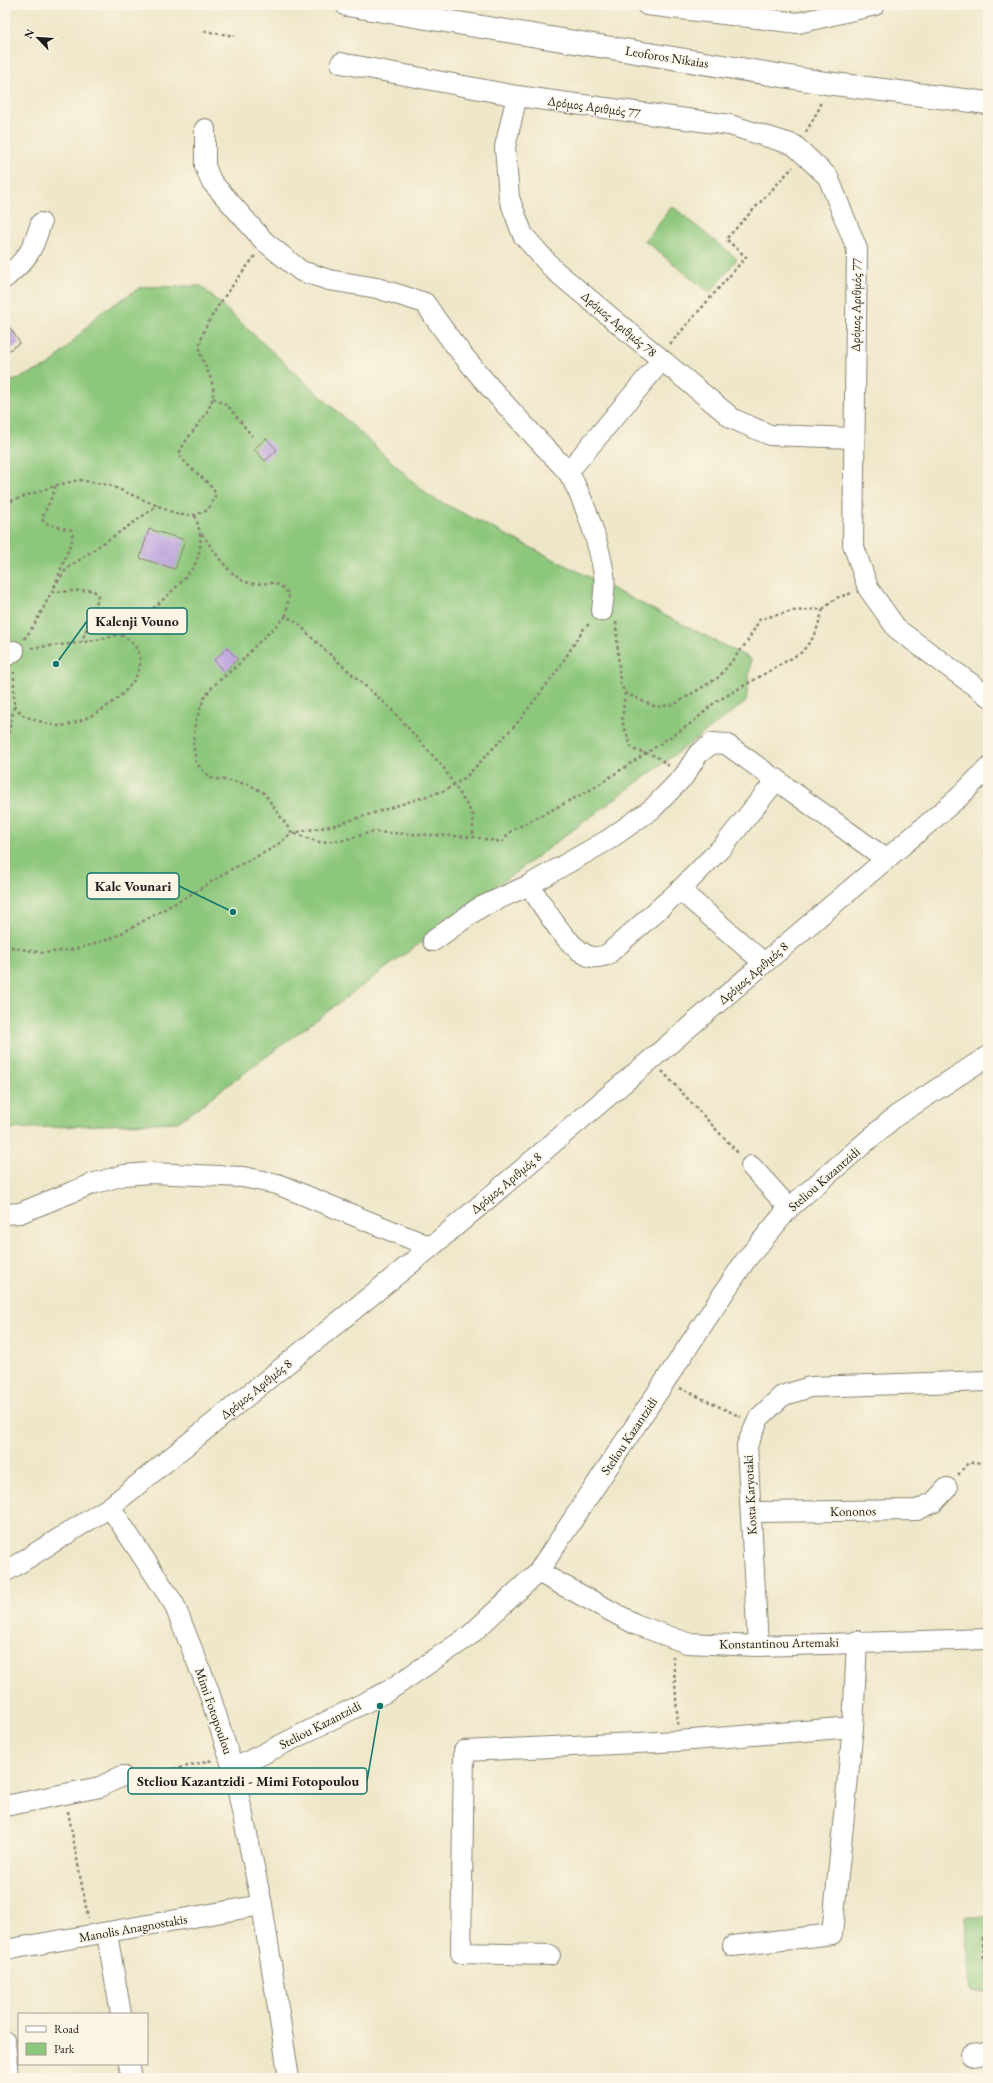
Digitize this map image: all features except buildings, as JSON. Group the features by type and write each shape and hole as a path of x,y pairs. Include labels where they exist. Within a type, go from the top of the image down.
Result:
{"main road":[{"name":"Leoforos Nikaias","path":"346,5 826,83 988,103"}],"street":[{"path":"647,5 713,9 798,23 875,5"},
{"name":"Δρόμος Αριθμός 77","path":"341,63 517,96 730,125 799,150 828,177 857,249 852,544 868,588 897,629 988,696"},
{"name":"Δρόμος Αριθμός 78","path":"517,96 505,147 509,198 522,235 554,270 733,419 770,435 854,438"},
{"path":"205,129 205,166 211,181 264,242 301,271 330,280 377,288 425,303 445,333 488,385 568,472 577,486 594,536 605,575 602,611"},
{"path":"5,278 26,260 34,246 41,223"},
{"path":"568,472 660,358"},
{"path":"433,941 479,908 529,885 608,840 652,809 684,776 698,754 713,743 726,744 777,779 886,859"},
{"name":"Δρόμος Αριθμός 8","path":"5,1572 110,1507 431,1247 958,798 988,768"},
{"path":"529,885 567,938 580,951 593,957 607,955 680,890 725,844 777,779"},
{"path":"680,890 764,963"},
{"name":"Steliou Kazantzidi","path":"231,1763 388,1692 469,1636 538,1572 745,1261 789,1208 896,1116 988,1056"},
{"path":"751,1166 789,1208"},
{"path":"5,1214 20,1213 92,1184 124,1175 150,1172 243,1177 277,1184 431,1247"},
{"name":"Kosta Karyotaki","path":"758,1646 752,1512 747,1446 759,1418 782,1396 810,1387 988,1382"},
{"name":"Kononos","path":"752,1512 917,1510 934,1502 947,1488"},
{"name":"Mimi Fotopoulou","path":"110,1507 174,1604 208,1689 231,1763 262,1905 289,2078"},
{"name":"Konstantinou Artemaki","path":"538,1572 635,1624 687,1643 758,1646 988,1639"},
{"path":"733,1946 832,1934 853,1727 857,1642"},
{"path":"550,1955 461,1954 464,1751 679,1741 853,1727"},
{"path":"5,1806 100,1787 122,1776"},
{"name":"Manolis Anagnostakis","path":"5,1950 99,1935 262,1905"},
{"path":"99,1935 121,2013"},
{"path":"5,2042 8,2078"},
{"path":"129,2065 132,2078"}],"path":[{"path":"204,31 235,36"},
{"path":"660,358 746,257 726,239 799,150 802,138 820,107 819,96"},
{"path":"5,502 79,480 109,485 178,514 195,515 208,510 216,494 210,484 186,465 179,454 184,442 208,410 213,398 211,376 200,350 206,325 264,242"},
{"path":"213,398 228,406 252,436"},
{"path":"52,592 72,538 71,530 44,523 42,518 55,490 55,486"},
{"path":"5,751 14,706 9,654 34,626 52,592 66,570 113,535 138,521 158,505"},
{"path":"195,515 202,534 235,575 246,582 259,584 270,582 281,586 288,594 286,616 256,645 240,664 213,686 204,698 195,723 193,744 196,763 211,778 248,784 264,793 292,833 319,842 344,840 372,832 473,838 502,842 511,831 592,789 693,722 714,703 802,652 815,634 823,609 836,598 868,588"},
{"path":"9,654 119,634 146,613 187,576 196,562 202,534"},
{"path":"52,592 93,590 98,595 97,602 82,641"},
{"path":"5,946 44,953 77,949 115,936 195,892 232,869 273,848 292,833 336,825 446,790 466,777 518,722 557,671 583,630 602,611 616,621 620,682 626,693 656,707 675,704 719,677 747,642 760,619 793,611 823,609"},
{"path":"286,616 299,624 314,640 391,709 443,767 473,814 473,838"},
{"path":"14,706 24,715 60,726 87,719 118,699 138,675 140,660 134,645 119,634"},
{"path":"626,693 622,722 632,749 656,756 684,776"},
{"path":"652,1060 751,1166"},
{"path":"666,1380 756,1425"},
{"path":"947,1488 968,1463 988,1462"},
{"path":"671,1637 679,1741"},
{"path":"122,1776 152,1774 231,1763"},
{"path":"65,1794 99,1935"},
{"path":"988,1936 983,1936 984,1961 988,1961"}],"green space":[{"path":"672,206 737,259 710,293 645,241"},
{"path":"201,286 429,496 751,659 746,702 178,1122 5,1129 5,384 50,365 99,314 141,287"},
{"path":"965,1917 988,1917 988,1991 970,1991"}],"place":[{"name":"Kalenji Vouno","path":"56,664"},
{"name":"Kale Vounari","path":"233,912"},
{"name":"Steliou Kazantzidi - Mimi Fotopoulou","path":"380,1706"}]}
